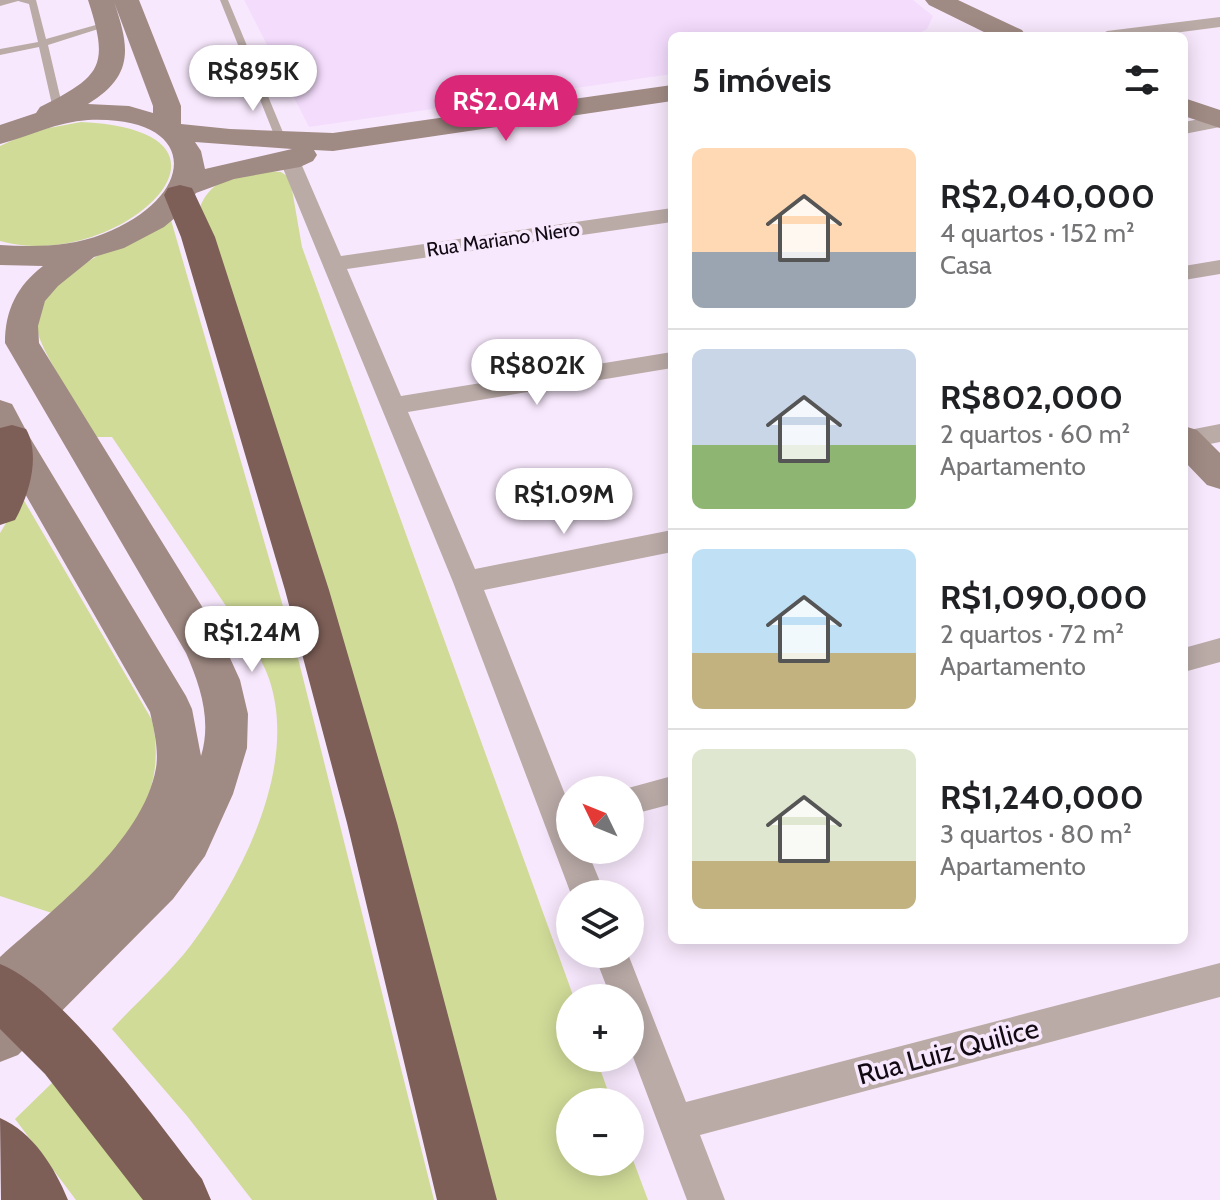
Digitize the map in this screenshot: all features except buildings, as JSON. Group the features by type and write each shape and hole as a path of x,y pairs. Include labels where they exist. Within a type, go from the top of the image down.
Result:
{"highway":[{"path":"182,191 307,590 372,823 467,1200"},
{"path":"0,509 9,494 6,426"},
{"path":"0,991 65,1054 181,1200"},
{"path":"0,1148 38,1200"}],"main road":[{"path":"0,255 35,258 83,251 124,237 158,218 182,191 190,169 186,146 169,129 167,106 126,0"},
{"path":"938,0 1005,32"},
{"path":"0,135 104,80 115,56 106,12"},
{"path":"182,191 286,151 668,94"},
{"path":"1188,108 1220,121"},
{"path":"29,120 79,112 129,114 169,129 286,151"},
{"path":"0,1037 156,883 189,841 211,794 225,748 227,714 219,680 204,646 22,343 20,323 26,302 41,283 83,251"},
{"path":"0,991 126,869 162,815 178,770 178,742 171,709 6,426"},
{"path":"1193,438 1220,475"}],"street":[{"path":"1139,32 1220,22"},
{"path":"1188,127 1220,121"},
{"path":"286,151 467,582 556,805"},
{"name":"Rua Mariano Niero","path":"334,264 668,216"},
{"path":"1188,272 1220,267"},
{"path":"394,406 668,361"},
{"path":"467,582 668,542"},
{"path":"1188,659 1220,650"},
{"path":"644,797 668,791"},
{"name":"Rua Luiz Quilice","path":"676,1123 1220,980"},
{"path":"644,1039 706,1200"}],"lane":[{"path":"0,3 14,0"},
{"path":"22,0 33,2 44,43 29,120"},
{"path":"224,0 286,151"},
{"path":"0,52 44,43 106,12"}],"shaded area":[{"path":"244,0 913,0 933,16 927,29 921,32 668,32 668,75 309,127"}],"green space":[{"path":"81,122 137,131 166,149 170,172 156,197 128,220 89,238 45,246 0,241 0,146 33,131"},
{"path":"250,170 281,172 290,178 302,247 556,948 556,968 563,968 569,984 556,984 556,1072 601,1072 607,1088 556,1088 556,1176 639,1176 648,1200 488,1200 200,207 208,193 226,179"},
{"path":"171,220 298,658 434,1200 252,1200 187,1116 112,1029 182,956 211,917 247,852 261,817 277,745 276,710 268,676 257,653 112,437 96,437 39,338 37,328 41,309 52,291 68,276 111,249"},
{"path":"22,497 152,720 156,752 153,780 131,829 114,851 52,913 0,896 0,533"},
{"path":"53,1082 149,1200 76,1200 15,1119"}]}
